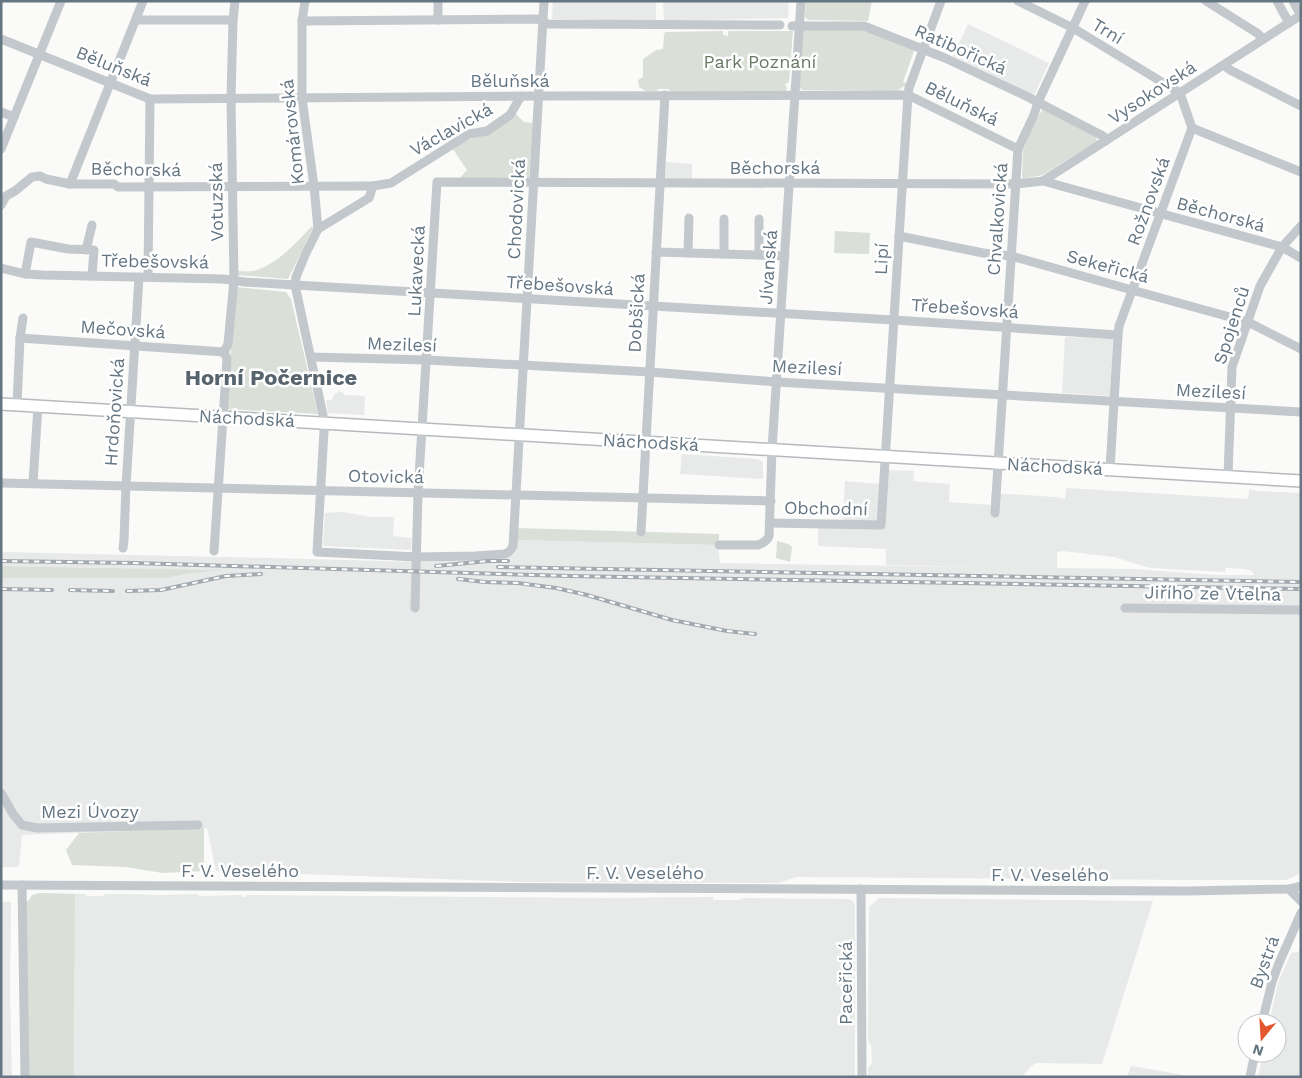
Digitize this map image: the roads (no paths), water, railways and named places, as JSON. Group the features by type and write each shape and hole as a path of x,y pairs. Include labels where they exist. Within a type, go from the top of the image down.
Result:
{"main road":[{"name":"Náchodská","path":"1,404 1301,481"}],"street":[{"path":"1,149 61,1"},
{"path":"70,184 143,1"},
{"name":"Votuzská","path":"214,551 226,359 224,352 228,344 234,280 231,98 235,1"},
{"name":"Komárovská","path":"305,1 302,21 302,98 318,230"},
{"path":"438,1 438,20"},
{"name":"Chodovická","path":"417,557 506,554 513,546 544,1"},
{"name":"Jívanská","path":"719,545 758,545 767,541 769,536 772,449 795,95 796,25 801,1"},
{"name":"Lipí","path":"881,525 908,95 941,1"},
{"name":"Trní","path":"1018,1 1073,28 1180,93"},
{"name":"Chvalkovická","path":"995,514 1018,149 1086,1"},
{"path":"1206,1 1257,33 1263,40"},
{"path":"1277,1 1289,23"},
{"path":"1293,1 1301,15"},
{"name":"Vysokovská","path":"1016,184 1043,181 1301,15"},
{"path":"302,21 540,19 547,24 780,25"},
{"path":"136,20 233,20"},
{"name":"Ratibořická","path":"796,25 864,26 923,48 1038,102 1103,136 1106,141"},
{"name":"Běluňská","path":"1,39 150,99 908,95 1018,149"},
{"path":"1224,64 1230,70 1301,106"},
{"path":"1180,93 1192,128 1301,172"},
{"name":"Dobšická","path":"641,532 665,95"},
{"name":"Václavická","path":"373,186 391,183 469,134 486,131 510,115 521,96"},
{"name":"Hrdoňovická","path":"122,548 124,540 130,411 143,277 149,187 150,99"},
{"path":"1,112 14,117"},
{"name":"Rožnovská","path":"1110,470 1119,326 1192,128"},
{"name":"Běchorská","path":"1,205 6,196 32,177 40,176 70,184 114,184 118,187 373,186"},
{"name":"Běchorská","path":"1043,181 1282,248 1301,258"},
{"name":"Lukavecká","path":"415,608 418,493 437,182 534,182"},
{"name":"Běchorská","path":"534,182 1016,184"},
{"path":"373,186 370,198 318,230 305,255 294,285 323,415 321,490 316,552 417,557"},
{"path":"688,253 689,218"},
{"path":"724,219 724,254"},
{"path":"759,255 760,219"},
{"path":"86,250 92,225"},
{"name":"Spojenců","path":"1228,476 1232,366 1260,286 1282,248 1301,226"},
{"name":"Sekeřická","path":"899,236 983,253 1011,256 1248,322 1301,350"},
{"path":"25,274 30,242 68,250 94,250 92,276"},
{"path":"656,252 785,256"},
{"name":"Třebešovská","path":"1,268 25,274 223,279 294,285 781,313 1118,335"},
{"path":"17,405 20,338 23,318"},
{"name":"Mečovská","path":"20,338 224,352"},
{"name":"Mezilesí","path":"311,357 427,360 650,372 776,382 1301,412"},
{"path":"33,484 38,406"},
{"name":"Otovická","path":"1,483 770,501"},
{"name":"Obchodní","path":"770,523 881,525"},
{"name":"Jiřího ze Vtelna","path":"1125,608 1301,610"},
{"name":"Mezi Úvozy","path":"1,793 22,825 37,828 198,826"},
{"name":"F. V. Veselého","path":"1,885 1187,891 1289,889 1301,886"},
{"path":"22,885 25,1077"},
{"name":"Paceřická","path":"862,889 862,1077"},
{"path":"1289,889 1301,901"},
{"name":"Bystrá","path":"1264,1013 1272,982 1301,913"},
{"path":"1250,1077 1253,1063"}],"railway":[{"path":"1,561 134,563 569,576 1301,589"},
{"path":"436,566 508,561"},
{"path":"498,567 1301,582"},
{"path":"127,591 161,590 226,576 261,574"},
{"path":"458,579 518,583 556,588 672,620 727,631 755,634"},
{"path":"1,589 52,590"},
{"path":"70,590 113,591"}],"district":[{"name":"Horní Počernice","path":"271,377"}],"park label":[{"name":"Park Poznání","path":"760,61"}]}
